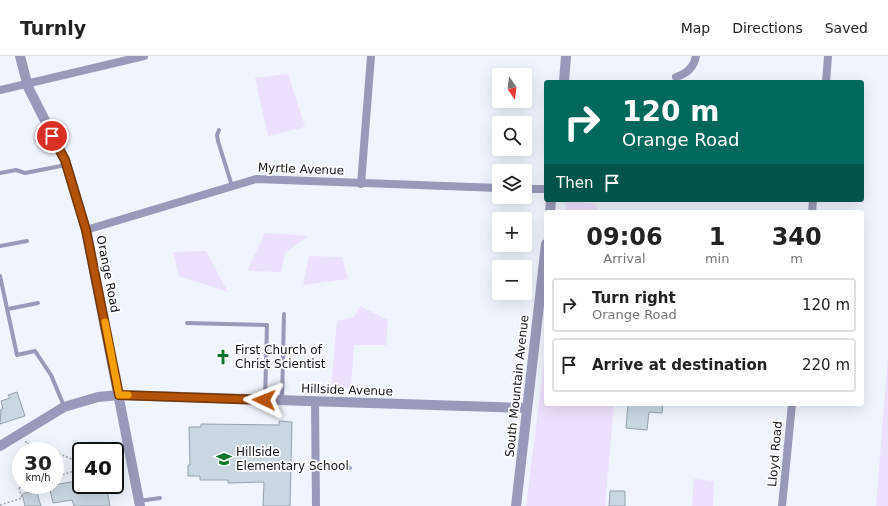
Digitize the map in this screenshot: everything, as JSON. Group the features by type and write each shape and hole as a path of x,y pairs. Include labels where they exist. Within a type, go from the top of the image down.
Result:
{"street":[{"name":"Orange Road","path":"20,56 27,84 66,165 86,230 139,503"},
{"path":"0,90 144,56"},
{"path":"361,184 371,56"},
{"path":"564,80 566,56"},
{"path":"676,77 684,75 691,69 696,56"},
{"path":"826,80 828,56"},
{"name":"Myrtle Avenue","path":"86,230 256,179 492,188"},
{"path":"532,189 544,189"},
{"name":"South Mountain Avenue","path":"516,506 544,261"},
{"name":"Hillside Avenue","path":"22,431 64,407 98,397 119,395 527,408"},
{"path":"316,402 316,506"},
{"name":"Lloyd Road","path":"782,506 792,406"},
{"path":"0,437 22,431"},
{"path":"0,446 22,431"}],"lane":[{"path":"219,130 217,135 218,141 232,186"},
{"path":"0,173 16,170 25,173 66,165"},
{"path":"0,246 27,240"},
{"path":"0,276 17,354 35,351 51,375 64,407"},
{"path":"8,308 38,303"},
{"path":"282,401 284,314"},
{"path":"188,323 267,325 264,400"},
{"path":"315,468 350,468"},
{"path":"139,503 160,498"}],"path":[{"path":"0,505 22,498 21,494"}],"shaded area":[{"path":"288,74 305,127 268,136 255,78"},
{"path":"566,202 580,202 595,204 598,210 565,210"},
{"path":"265,233 308,236 285,253 281,272 247,271"},
{"path":"206,251 228,292 179,276 173,252"},
{"path":"309,256 342,257 348,279 303,285"},
{"path":"360,306 388,320 386,345 354,345 351,388 331,387 337,321 354,317"},
{"path":"888,357 888,506 876,506"},
{"path":"544,363 544,406 614,406 605,506 526,506"},
{"path":"694,479 714,481 713,506 692,506"}],"building":[{"path":"17,392 25,416 0,424 1,409 3,409 1,401 10,398 8,395"},
{"path":"628,406 663,406 662,413 649,412 647,430 626,428"},
{"path":"279,421 292,422 290,506 263,506 264,482 228,483 228,480 200,480 200,476 188,476 188,465 190,465 189,427 201,427 201,424 279,425"},
{"path":"72,482 72,494 108,494 110,506 74,506 72,500 53,503 51,494 64,494 64,483"},
{"path":"610,491 625,491 625,506 609,506"},
{"path":"22,494 37,494 41,506 25,506"}],"slow traffic":[{"path":"105,322 119,395 128,395"}],"place":[{"name":"First Church of Christ Scientist","path":"223,357"},
{"name":"Hillside Elementary School","path":"224,459"}],"route":[{"path":"52,136 65,160 86,230 119,395 264,400"}]}
